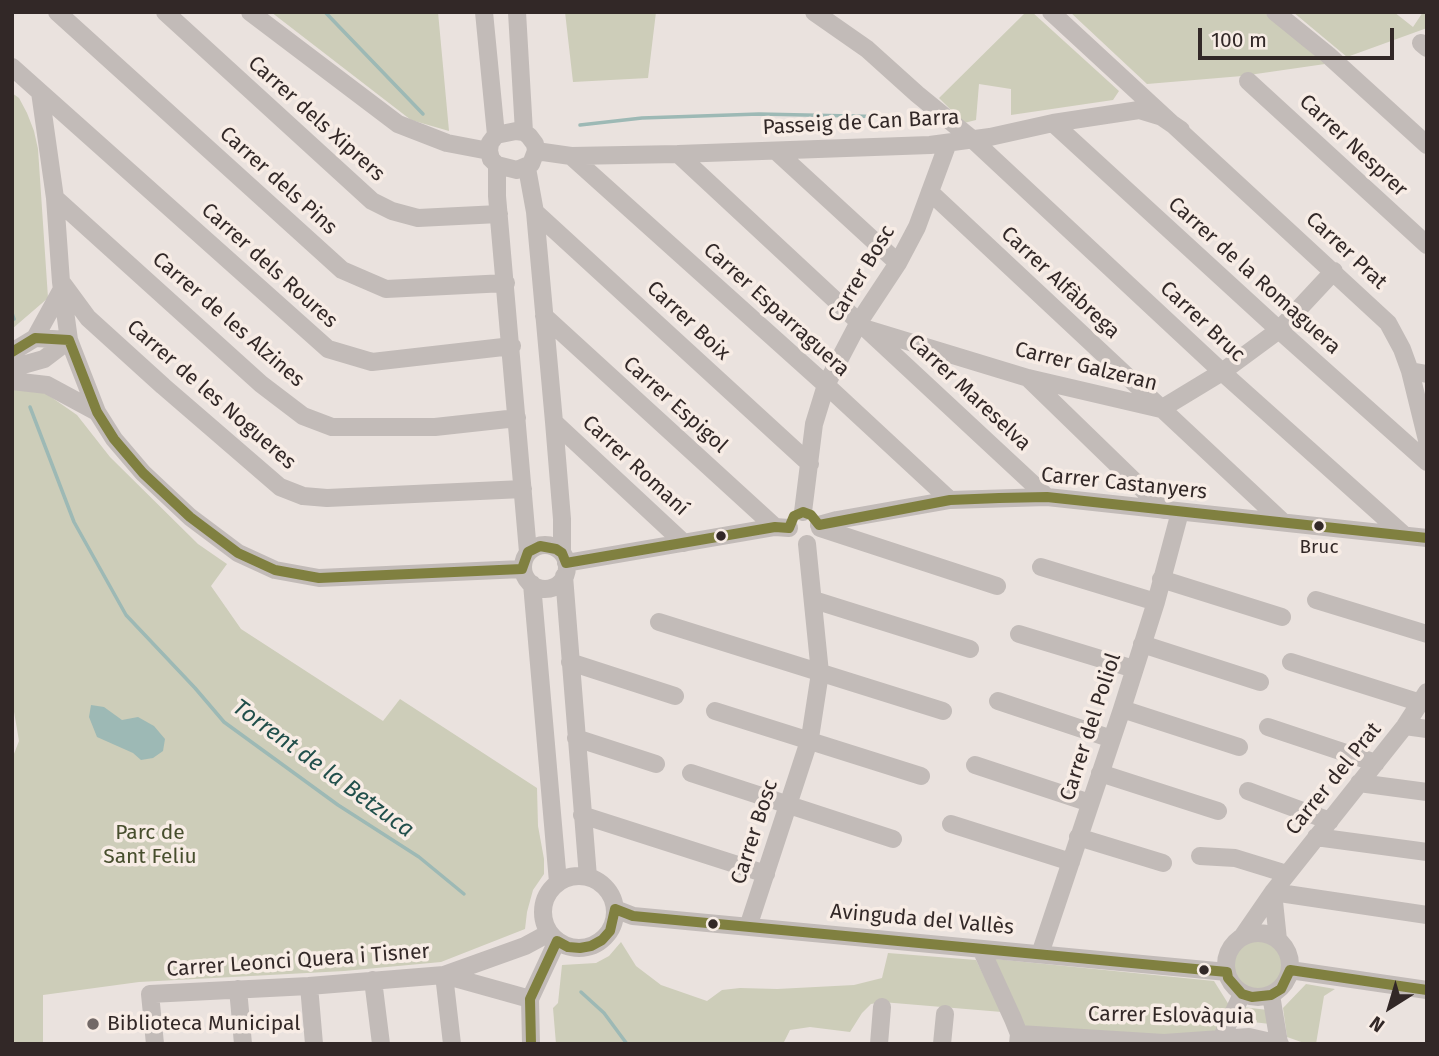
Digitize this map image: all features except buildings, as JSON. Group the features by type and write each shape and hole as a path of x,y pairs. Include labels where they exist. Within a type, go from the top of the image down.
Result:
{"street":[{"name":"Carrer dels Pins","path":"57,12 342,270 386,289 506,283"},
{"name":"Carrer dels Xiprers","path":"164,12 372,201 392,211 418,218 499,214"},
{"path":"250,12 398,124 447,143 494,150 517,170 527,168 535,158 536,151 535,144 524,132 517,12"},
{"path":"484,12 528,568 558,882"},
{"name":"Carrer Bruc","path":"814,12 867,49 972,139 1222,372 1404,535"},
{"path":"1051,12 1181,130"},
{"path":"1275,12 1328,55 1427,145"},
{"name":"Carrer dels Roures","path":"12,66 328,349 372,362 512,346"},
{"path":"1112,113 1122,107 1128,95 1124,79"},
{"name":"Carrer Nesprer","path":"1248,81 1427,245"},
{"path":"40,92 55,198 69,340 97,412 114,439 143,473 190,517 238,553 275,570 319,578 528,568"},
{"name":"Passeig de Can Barra","path":"536,151 571,156 678,154 948,143 1139,110 1162,117 1181,130"},
{"name":"Carrer de la Romaguera","path":"1053,123 1279,331 1427,462"},
{"name":"Carrer Prat","path":"1181,130 1388,323 1418,372 1427,440"},
{"path":"494,150 503,131 524,132"},
{"name":"Carrer Bosc","path":"803,512 814,424 826,385 917,228 948,143"},
{"path":"776,151 898,263"},
{"name":"Carrer Galzeran","path":"678,154 863,325 1028,378 1161,409 1222,372 1279,331 1334,271"},
{"name":"Carrer Esparraguera","path":"571,156 950,500"},
{"path":"527,168 535,212 554,422 588,877"},
{"name":"Carrer Alfàbrega","path":"930,192 1283,522"},
{"name":"Carrer de les Alzines","path":"55,198 261,384 303,416 332,427 435,427 517,418"},
{"name":"Carrer Boix","path":"535,212 810,464"},
{"path":"12,352 35,338 62,286"},
{"name":"Carrer de les Nogueres","path":"62,286 88,318 280,487 303,496 327,498 523,489"},
{"name":"Carrer Espigol","path":"544,316 782,528"},
{"name":"Carrer Mareselva","path":"863,325 1047,497"},
{"path":"35,338 69,340"},
{"path":"12,368 44,359 69,340"},
{"path":"1028,378 1172,511"},
{"path":"12,381 47,385 97,412"},
{"name":"Carrer Romaní","path":"554,422 684,543"},
{"name":"Carrer Castanyers","path":"819,527 837,520 950,500 1047,497 1427,538"},
{"name":"Carrer del Poliol","path":"1040,954 1156,602 1172,511"},
{"path":"564,564 782,528 794,516 803,512 811,515 819,527 997,586"},
{"path":"782,528 798,542 807,544 818,536 819,527"},
{"name":"Carrer Bosc","path":"748,927 808,742 820,673 807,544"},
{"path":"547,545 564,564 559,584 547,589 538,588 528,568 535,547 547,545"},
{"path":"1041,567 1156,602"},
{"path":"1161,579 1282,617"},
{"path":"814,600 970,649"},
{"path":"1316,600 1427,634"},
{"path":"659,622 943,712"},
{"path":"1019,634 1134,670"},
{"path":"1142,644 1260,682"},
{"path":"570,662 675,696"},
{"path":"1291,662 1424,698"},
{"name":"Carrer del Prat","path":"1242,937 1273,892 1405,726 1424,698"},
{"path":"998,701 1112,739"},
{"path":"1122,709 1239,747"},
{"path":"715,710 921,776"},
{"path":"1405,726 1427,729"},
{"path":"1268,727 1376,763"},
{"path":"576,738 656,764"},
{"path":"975,765 1090,803"},
{"path":"691,773 893,839"},
{"path":"1100,773 1218,811"},
{"path":"1360,783 1427,792"},
{"path":"1248,791 1330,821"},
{"path":"582,815 766,874"},
{"path":"951,824 1071,862"},
{"path":"1078,837 1163,863"},
{"path":"1316,837 1427,852"},
{"path":"1200,856 1235,859 1287,874"},
{"path":"578,876 588,877 601,883 611,894 615,909 614,920 610,932 602,940 591,946 568,947 553,937 543,918 545,898 558,882 578,876"},
{"path":"1279,940 1258,933 1242,937 1232,946 1227,956 1228,978 1242,994 1252,997 1271,996 1281,989 1290,970 1289,956 1279,940 1273,892 1427,915"},
{"name":"Avinguda del Vallès","path":"615,909 633,916 1227,972"},
{"path":"452,1044 444,975 553,937"},
{"path":"531,1044 530,999 553,937"},
{"path":"981,949 1018,1039"},
{"path":"1290,970 1427,990"},
{"name":"Carrer Leonci Quera i Tisner","path":"155,1044 150,993 309,986 444,975 530,999"},
{"path":"373,980 381,1044"},
{"path":"309,986 314,1044"},
{"path":"238,989 243,1044"},
{"path":"1221,1038 1242,994"},
{"path":"1271,996 1280,1044"},
{"path":"879,1044 882,1007"},
{"path":"942,1044 945,1014"},
{"name":"Carrer Eslovàquia","path":"1018,1039 1164,1043 1249,1037 1280,1044"}],"green space":[{"path":"271,12 438,12 449,131 411,120"},
{"path":"565,12 656,12 648,78 573,82"},
{"path":"1026,12 1032,12 1119,91 1113,100 1011,115 1011,89 979,84 976,120 964,123 939,98"},
{"path":"1070,12 1264,12 1325,64 1242,76 1147,84"},
{"path":"1293,12 1394,12 1413,27 1423,12 1427,12 1427,28 1347,57"},
{"path":"12,93 19,98 27,113 38,149 48,298 12,329"},
{"name":"Parc de Sant Feliu","path":"12,388 41,390 77,415 110,457 198,544 227,564 211,586 241,629 383,721 400,699 537,788 544,874 533,890 525,929 441,962 344,971 139,982 43,995 43,1044 12,1044 12,759 19,741 12,700"},
{"path":"1258,938 1277,946 1285,965 1277,984 1258,992 1239,984 1231,965 1239,946"},
{"path":"621,942 636,966 661,985 707,1001 722,990 854,985 882,978 888,953 976,960 1002,1012 882,1002 871,1004 850,1032 810,1027 790,1030 783,1044 556,1044 553,1008 558,1003 562,965 596,963 609,956"},
{"path":"995,959 1214,981 1229,1005 1218,1031 1161,1036 1023,1026"},
{"path":"1306,984 1335,989 1324,996 1316,1044 1307,1044 1287,1037 1283,1008"},
{"path":"1242,1007 1268,1010 1270,1024 1236,1020"}],"water":[{"path":"91,705 104,707 122,720 138,717 154,726 165,739 163,751 153,758 141,760 133,753 97,737 89,717"}],"waterway":[{"path":"325,12 423,114"},
{"path":"580,125 642,118 759,114 899,117"},
{"name":"Torrent de la Betzuca","path":"12,313 14,319"},
{"name":"Torrent de la Betzuca","path":"30,407 74,522 126,615 224,722 338,805 419,857 464,894"},
{"name":"Torrent de la Betzuca","path":"581,992 604,1013 627,1044"}],"transit line":[{"path":"12,352 35,338 69,340 97,412 114,439 143,473 190,517 238,553 275,570 319,578 522,569 528,552 540,546 556,549 562,553 566,563 775,527 789,528 794,516 803,512 811,515 819,525 950,500 999,498 1047,497 1427,538"},
{"path":"531,1044 530,999 557,941 568,947 580,948 602,940 610,931 615,909 633,916 1227,972 1228,978 1242,994 1252,997 1271,995 1281,989 1290,970 1427,990"}],"place":[{"name":"Bruc","path":"1319,526"},
{"name":"Biblioteca Municipal","path":"93,1024"}]}
